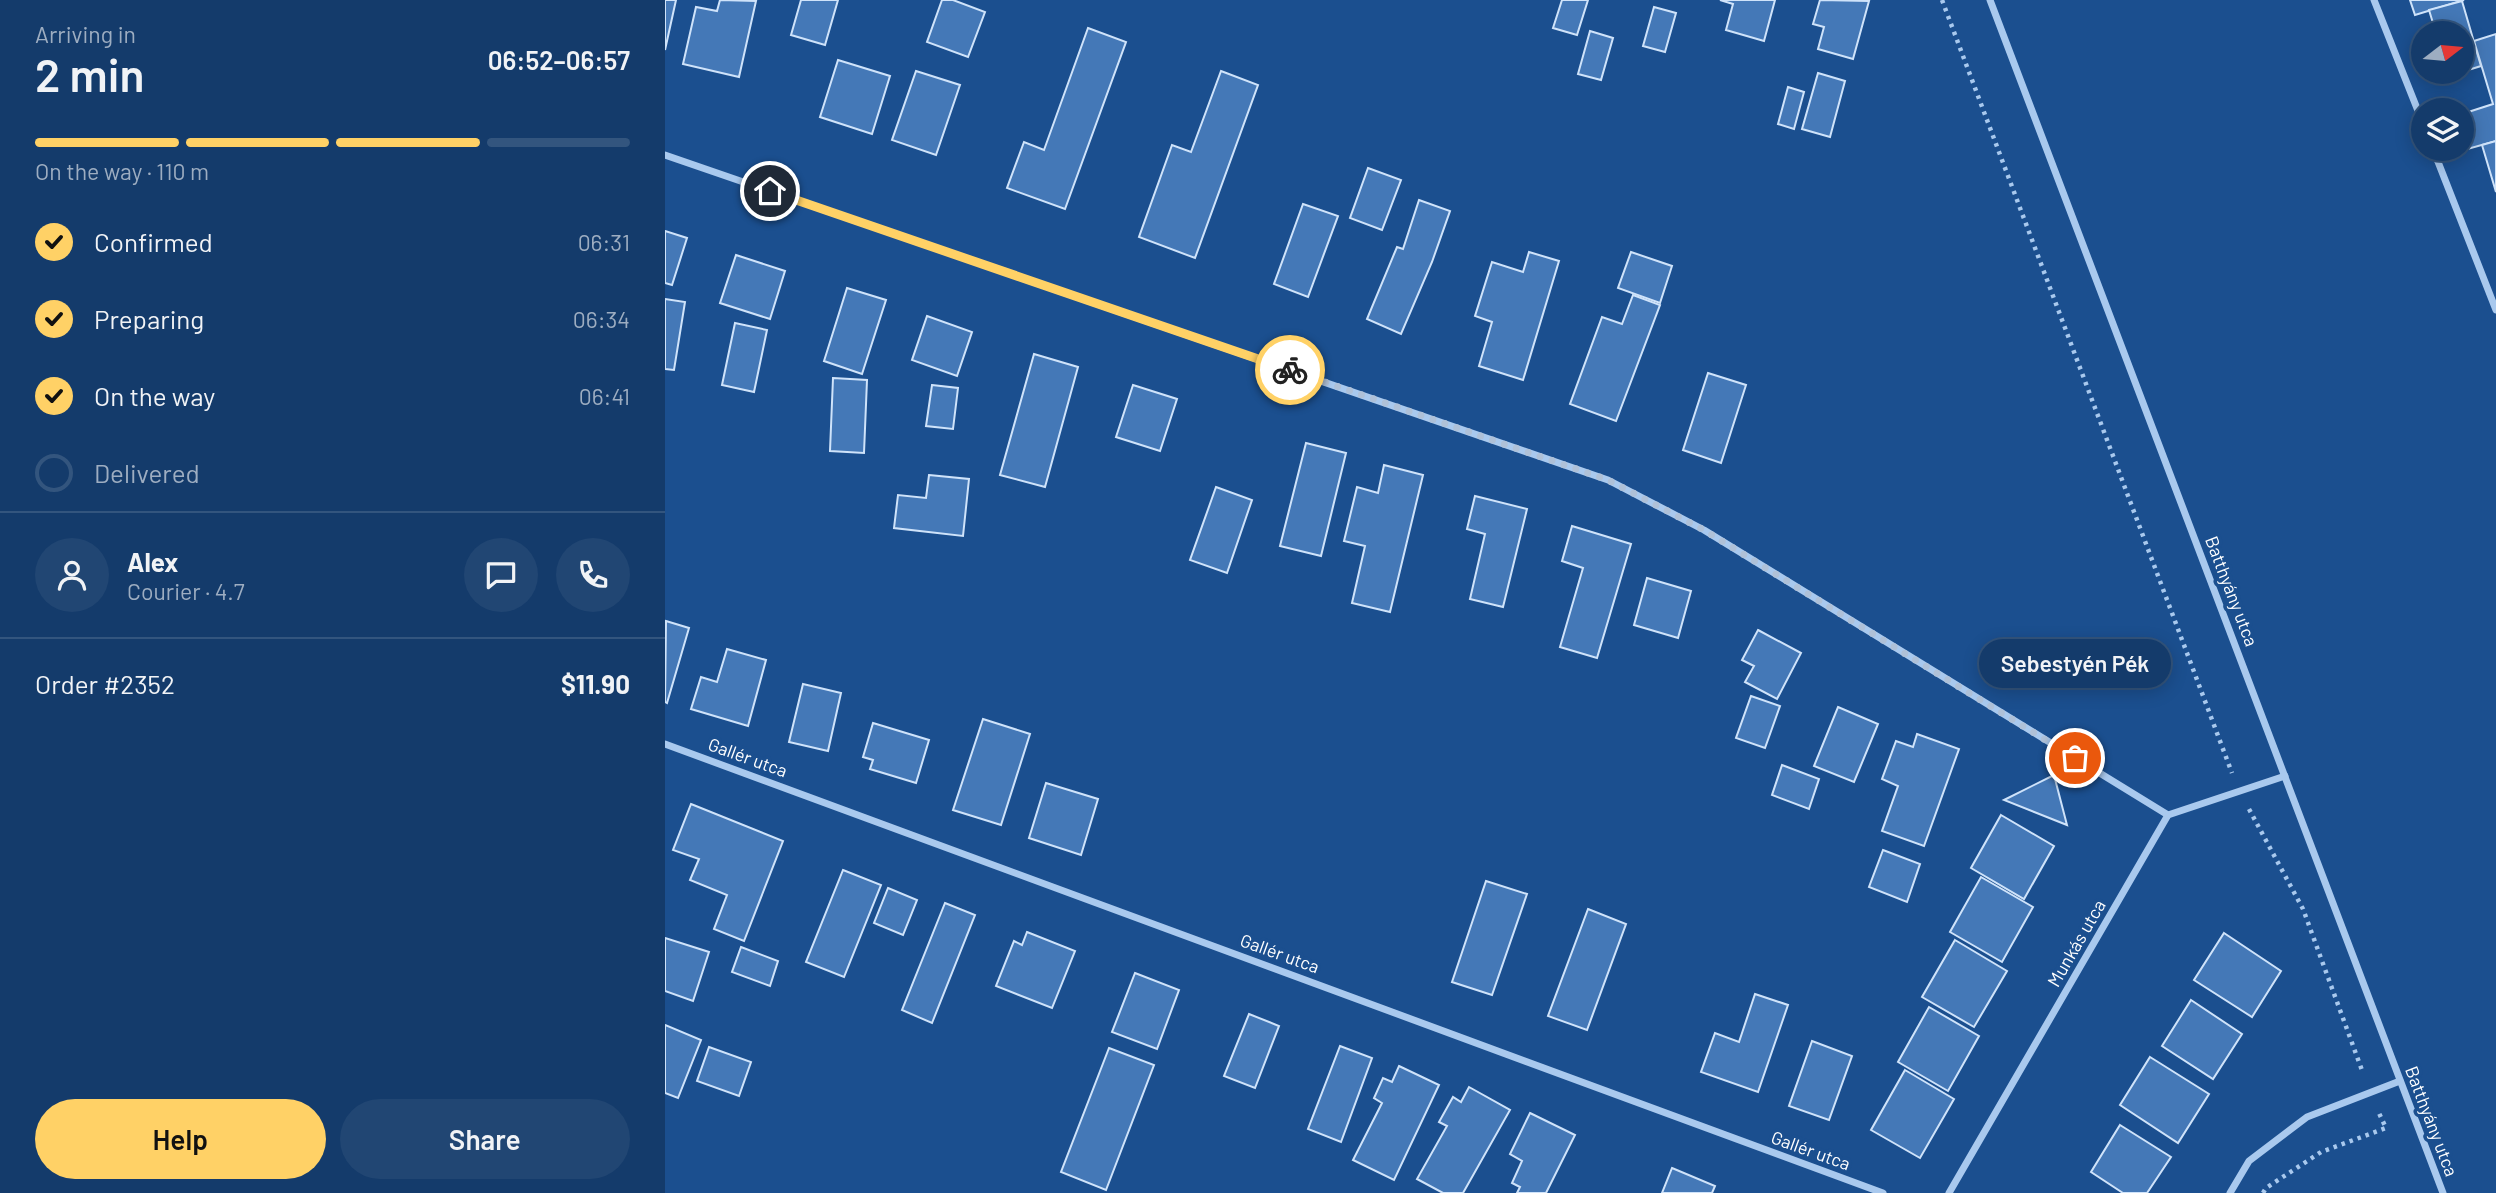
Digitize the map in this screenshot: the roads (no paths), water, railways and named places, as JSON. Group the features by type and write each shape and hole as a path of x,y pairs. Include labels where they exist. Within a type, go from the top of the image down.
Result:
{"street":[{"name":"Batthyány utca","path":"1990,0 2443,1193"},
{"path":"2374,0 2413,98"},
{"path":"665,155 1608,480 1704,530 2168,815 2285,776"},
{"path":"2438,161 2496,310"},
{"name":"Gallér utca","path":"665,744 1883,1193"},
{"name":"Munkás utca","path":"1949,1193 2168,815"},
{"path":"2230,1193 2249,1161 2307,1117 2400,1081"}],"place":[{"name":"Sebestyén Pék","path":"2075,758"}]}
